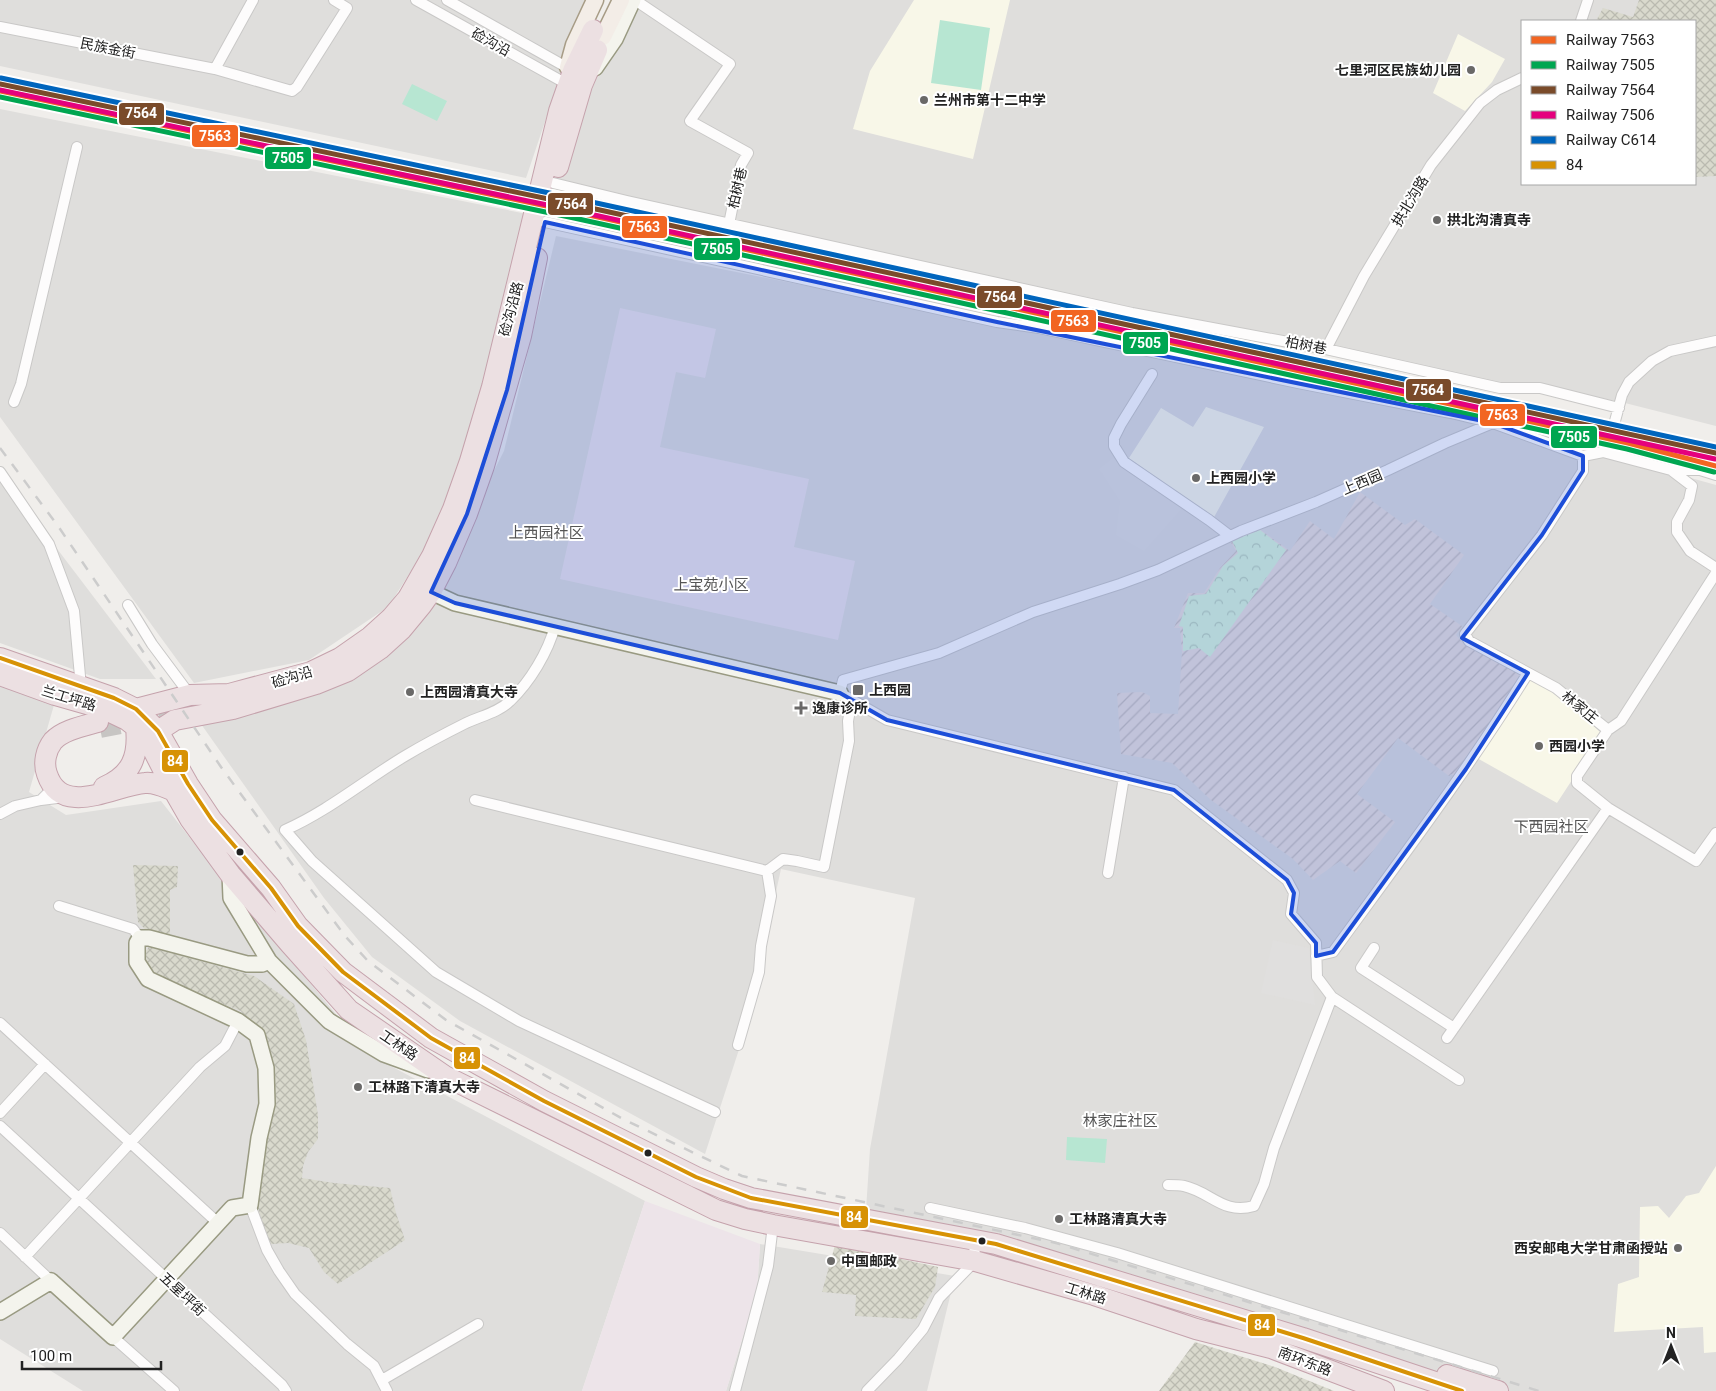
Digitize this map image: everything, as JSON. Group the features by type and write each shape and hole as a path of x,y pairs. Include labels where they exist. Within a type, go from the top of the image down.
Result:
{"highway":[{"name":"硷沟沿路","path":"424,588 432,556 453,509 470,462 484,414 573,71 598,33"},
{"name":"硷沟沿路","path":"424,588 446,563 467,514 484,466 521,336 554,183 570,84"},
{"name":"硷沟沿","path":"181,706 288,692 316,684 348,671 380,649 402,629 424,588"},
{"name":"硷沟沿","path":"181,706 311,672 340,658 370,637 391,618 408,598 424,588"},
{"name":"兰工坪路","path":"0,658 121,701 136,718 127,720 104,709 55,695 0,675"},
{"path":"174,792 158,784 144,783 101,795 72,796 58,791 50,782 46,772 45,761 48,749 54,740 72,730 99,725 58,744 53,753 52,762 55,775 60,783 69,789 84,791 98,790 118,782 129,770 135,758 138,742 136,718 181,706"},
{"path":"158,731 181,706"},
{"name":"工林路","path":"136,718 158,731 188,784 212,820 271,888 298,926 344,972 431,1038 544,1101 724,1190 760,1200 974,1239 1036,1255 1303,1338"},
{"name":"工林路","path":"136,718 190,819 230,874 290,944 349,1010 446,1076 708,1207 745,1219 774,1225 974,1261 1094,1296 1196,1329"},
{"path":"1196,1329 1348,1391"},
{"name":"南环东路","path":"1196,1329 1271,1348 1384,1391"},
{"path":"1303,1338 1347,1343 1445,1365 1498,1391"},
{"name":"南环东路","path":"1303,1338 1462,1391"}],"main road":[{"path":"570,84 574,45 595,0"},
{"path":"598,33 607,0"},
{"path":"598,33 621,0"}],"street":[{"path":"215,69 253,0"},
{"name":"民族金街","path":"0,27 215,69 292,91 298,86 347,8 334,0"},
{"name":"硷沟沿","path":"416,0 570,84"},
{"name":"硷沟沿","path":"447,0 570,84"},
{"path":"570,84 615,39 634,0"},
{"name":"柏树巷","path":"634,0 730,64 690,121 748,153 741,165 729,224"},
{"path":"1581,20 1588,0"},
{"name":"拱北沟路","path":"1326,349 1364,276 1431,165 1480,103 1497,90 1521,78"},
{"path":"14,402 21,384 77,147"},
{"name":"柏树巷","path":"554,183 729,224 1132,313 1326,349 1500,388 1540,388 1619,408"},
{"path":"545,222 997,322 1039,328 1493,423 1583,456 1603,452 1671,470 1700,470 1716,475"},
{"path":"1615,421 1622,395 1629,382 1652,362 1670,351 1716,342"},
{"path":"1152,374 1114,438 1116,451 1124,462 1230,536"},
{"name":"上西园","path":"846,696 843,680 939,653 1033,612 1158,570 1230,536 1316,502 1493,423"},
{"path":"1603,452 1609,442"},
{"name":"林家庄","path":"1583,456 1583,471 1542,535 1465,634 1469,641 1556,688 1608,730 1577,776 1578,783 1608,808 1696,861 1716,833"},
{"path":"1671,470 1692,486 1689,500 1677,522 1677,532 1690,551 1716,568"},
{"path":"0,472 49,544 74,611 81,686"},
{"path":"1608,730 1622,721 1716,573"},
{"path":"424,588 455,603 846,696 878,716 903,725 1174,790 1288,880 1294,893 1291,914 1316,943 1316,977 1332,997 1459,1080"},
{"path":"128,605 152,644 181,706"},
{"path":"555,626 544,657 510,701 498,710 467,723 405,756 352,792 298,825 285,830 312,861 436,972 519,1022 715,1112"},
{"path":"1316,956 1333,952 1488,736 1528,673"},
{"path":"767,871 783,859 824,867 850,741 846,696"},
{"path":"1108,873 1124,777"},
{"path":"41,800 51,790 50,782"},
{"path":"0,814 15,806 72,796"},
{"path":"475,800 767,871"},
{"path":"1448,1038 1608,808"},
{"path":"738,1045 759,972 760,946 771,896 767,871"},
{"path":"230,874 231,898 269,961 328,1021 384,1054 446,1076"},
{"path":"59,906 133,928 140,938"},
{"path":"140,938 148,938 247,964 262,964 269,961"},
{"path":"140,938 136,943 136,962 148,979 238,1021 256,1035 266,1068 267,1104 259,1138 250,1205 267,1250 278,1271 295,1294 347,1344 374,1366 387,1391"},
{"path":"1374,948 1361,968 1454,1028"},
{"path":"1168,1185 1184,1186 1229,1207 1245,1208 1254,1206 1264,1184 1274,1148 1332,997"},
{"path":"25,1257 200,1067 225,1046 238,1021"},
{"path":"0,1023 218,1223"},
{"path":"0,1113 45,1064"},
{"name":"五星坪街","path":"0,1126 166,1278 281,1389"},
{"path":"112,1337 232,1208 250,1205"},
{"path":"930,1208 1025,1228 1117,1253 1445,1365 1493,1371"},
{"path":"735,1391 768,1266 774,1225"},
{"path":"0,1233 112,1337 174,1391"},
{"path":"867,1391 898,1360 923,1329 939,1298 974,1261 974,1239"},
{"path":"0,1312 51,1281"},
{"path":"382,1380 478,1324"}],"highlighted area":[{"path":"545,222 997,322 1493,423 1583,456 1583,471 1542,535 1462,638 1528,673 1466,769 1333,952 1316,956 1316,943 1291,914 1294,893 1287,880 1174,790 887,720 840,693 455,603 431,592 467,514 507,390"}],"shaded area":[{"path":"0,0 586,0 526,178 0,66"},
{"path":"628,0 1716,0 1716,426 1621,402 1560,390 1502,394 554,183"},
{"name":"兰州市第十二中学","path":"914,0 1010,0 973,159 853,129 870,71"},
{"path":"1639,0 1716,0 1716,176 1696,177 1696,20 1597,20 1603,8 1633,17"},
{"name":"七里河区民族幼儿园","path":"1458,34 1505,59 1492,82 1465,111 1433,93"},
{"path":"0,109 527,214 453,506 388,607 309,660 194,683 0,417"},
{"path":"556,236 1493,423 1716,485 1716,1391 1498,1391 1070,1257 866,1210 870,1149 915,898 781,869 745,1031 705,1154 460,1021 372,957 324,898 201,724 429,600 504,451"},
{"path":"620,308 716,329 705,378 676,372 660,447 809,479 794,547 855,561 838,640 560,579"},
{"name":"上西园小学","path":"1206,407 1264,427 1213,519 1129,458 1161,408 1193,427"},
{"path":"1113,458 1184,506 1144,551 1116,535 1120,501 1099,469"},
{"path":"0,474 156,679 100,679 0,643"},
{"path":"1360,492 1405,525 1415,519 1464,555 1430,604 1462,626 1456,635 1463,643 1520,674 1494,723 1455,777 1451,774 1449,776 1398,738 1357,794 1395,822 1356,873 1340,861 1313,880 1293,859 1211,800 1172,763 1121,754 1117,693 1142,692 1150,696 1150,713 1178,714 1182,652 1180,628 1174,628 1188,593 1204,593 1220,568 1236,551 1230,541 1258,528 1290,551 1310,521 1334,539"},
{"name":"西园小学","path":"1525,670 1578,711 1602,734 1557,803 1477,758"},
{"path":"0,686 54,705 29,792 66,815 161,801 201,852 370,1055 645,1201 582,1391 83,1391 0,1339"},
{"path":"133,865 178,866 177,887 170,890 170,937 145,929 138,922"},
{"path":"1273,940 1309,948 1315,1005 1261,993"},
{"path":"149,947 254,976 294,1004 306,1040 318,1115 318,1139 308,1152 303,1166 302,1178 390,1188 405,1240 338,1284 324,1272 309,1248 288,1243 271,1244 262,1225 257,1204 265,1147 256,1030 241,1011 183,988 148,968 145,952"},
{"name":"西安邮电大学甘肃函授站","path":"1716,1166 1716,1352 1704,1353 1703,1327 1614,1332 1618,1284 1639,1277 1640,1207 1658,1206 1669,1218 1686,1196 1699,1193"},
{"path":"645,1201 760,1244 757,1291 726,1391 582,1391"},
{"path":"760,1244 955,1276 927,1391 726,1391 757,1292"},
{"path":"835,1245 938,1267 935,1287 916,1319 855,1316 856,1295 822,1292"},
{"path":"1195,1342 1275,1367 1334,1391 1159,1391"}],"green space":[{"path":"940,20 990,28 981,90 931,83"},
{"path":"412,84 447,101 437,121 402,104"},
{"path":"1260,530 1286,550 1210,657 1199,648 1183,651 1183,627 1179,626 1189,596 1206,594 1223,566 1238,553 1232,541"},
{"path":"1067,1137 1107,1139 1105,1163 1066,1160"}],"tunnel":[{"path":"1609,442 1615,421"},
{"path":"100,728 189,711"}],"railway":[{"path":"0,448 58,526 221,767 345,936 368,961 446,1020 623,1119 742,1176 1056,1243 1539,1391"}],"rail line":[{"name":"C614","path":"1,78 578,199 1716,447"},
{"name":"7564","path":"0,84 577,205 1716,453"},
{"name":"7506","path":"0,90 576,211 1715,459"},
{"name":"7563","path":"0,91 575,212 1628,443 1716,466"},
{"name":"7505","path":"0,97 574,218 1627,449 1714,472"}],"transit line":[{"name":"84","path":"0,658 114,698 136,709 158,731 188,784 212,820 271,888 298,926 343,972 431,1038 544,1101 696,1177 751,1198 996,1244 1303,1338 1462,1391"}],"place":[{"name":"七里河区民族幼儿园","path":"1471,70"},
{"name":"兰州市第十二中学","path":"924,100"},
{"name":"拱北沟清真寺","path":"1437,220"},
{"name":"上西园小学","path":"1196,478"},
{"name":"上西园","path":"858,690"},
{"name":"上西园清真大寺","path":"410,692"},
{"name":"逸康诊所","path":"801,708"},
{"name":"西园小学","path":"1539,746"},
{"name":"工林路下清真大寺","path":"358,1087"},
{"name":"工林路清真大寺","path":"1059,1219"},
{"name":"西安邮电大学甘肃函授站","path":"1678,1248"},
{"name":"中国邮政","path":"831,1261"}],"district":[{"name":"上西园社区","path":"546,533"},
{"name":"上宝苑小区","path":"711,585"},
{"name":"下西园社区","path":"1551,827"},
{"name":"林家庄社区","path":"1120,1121"}]}
